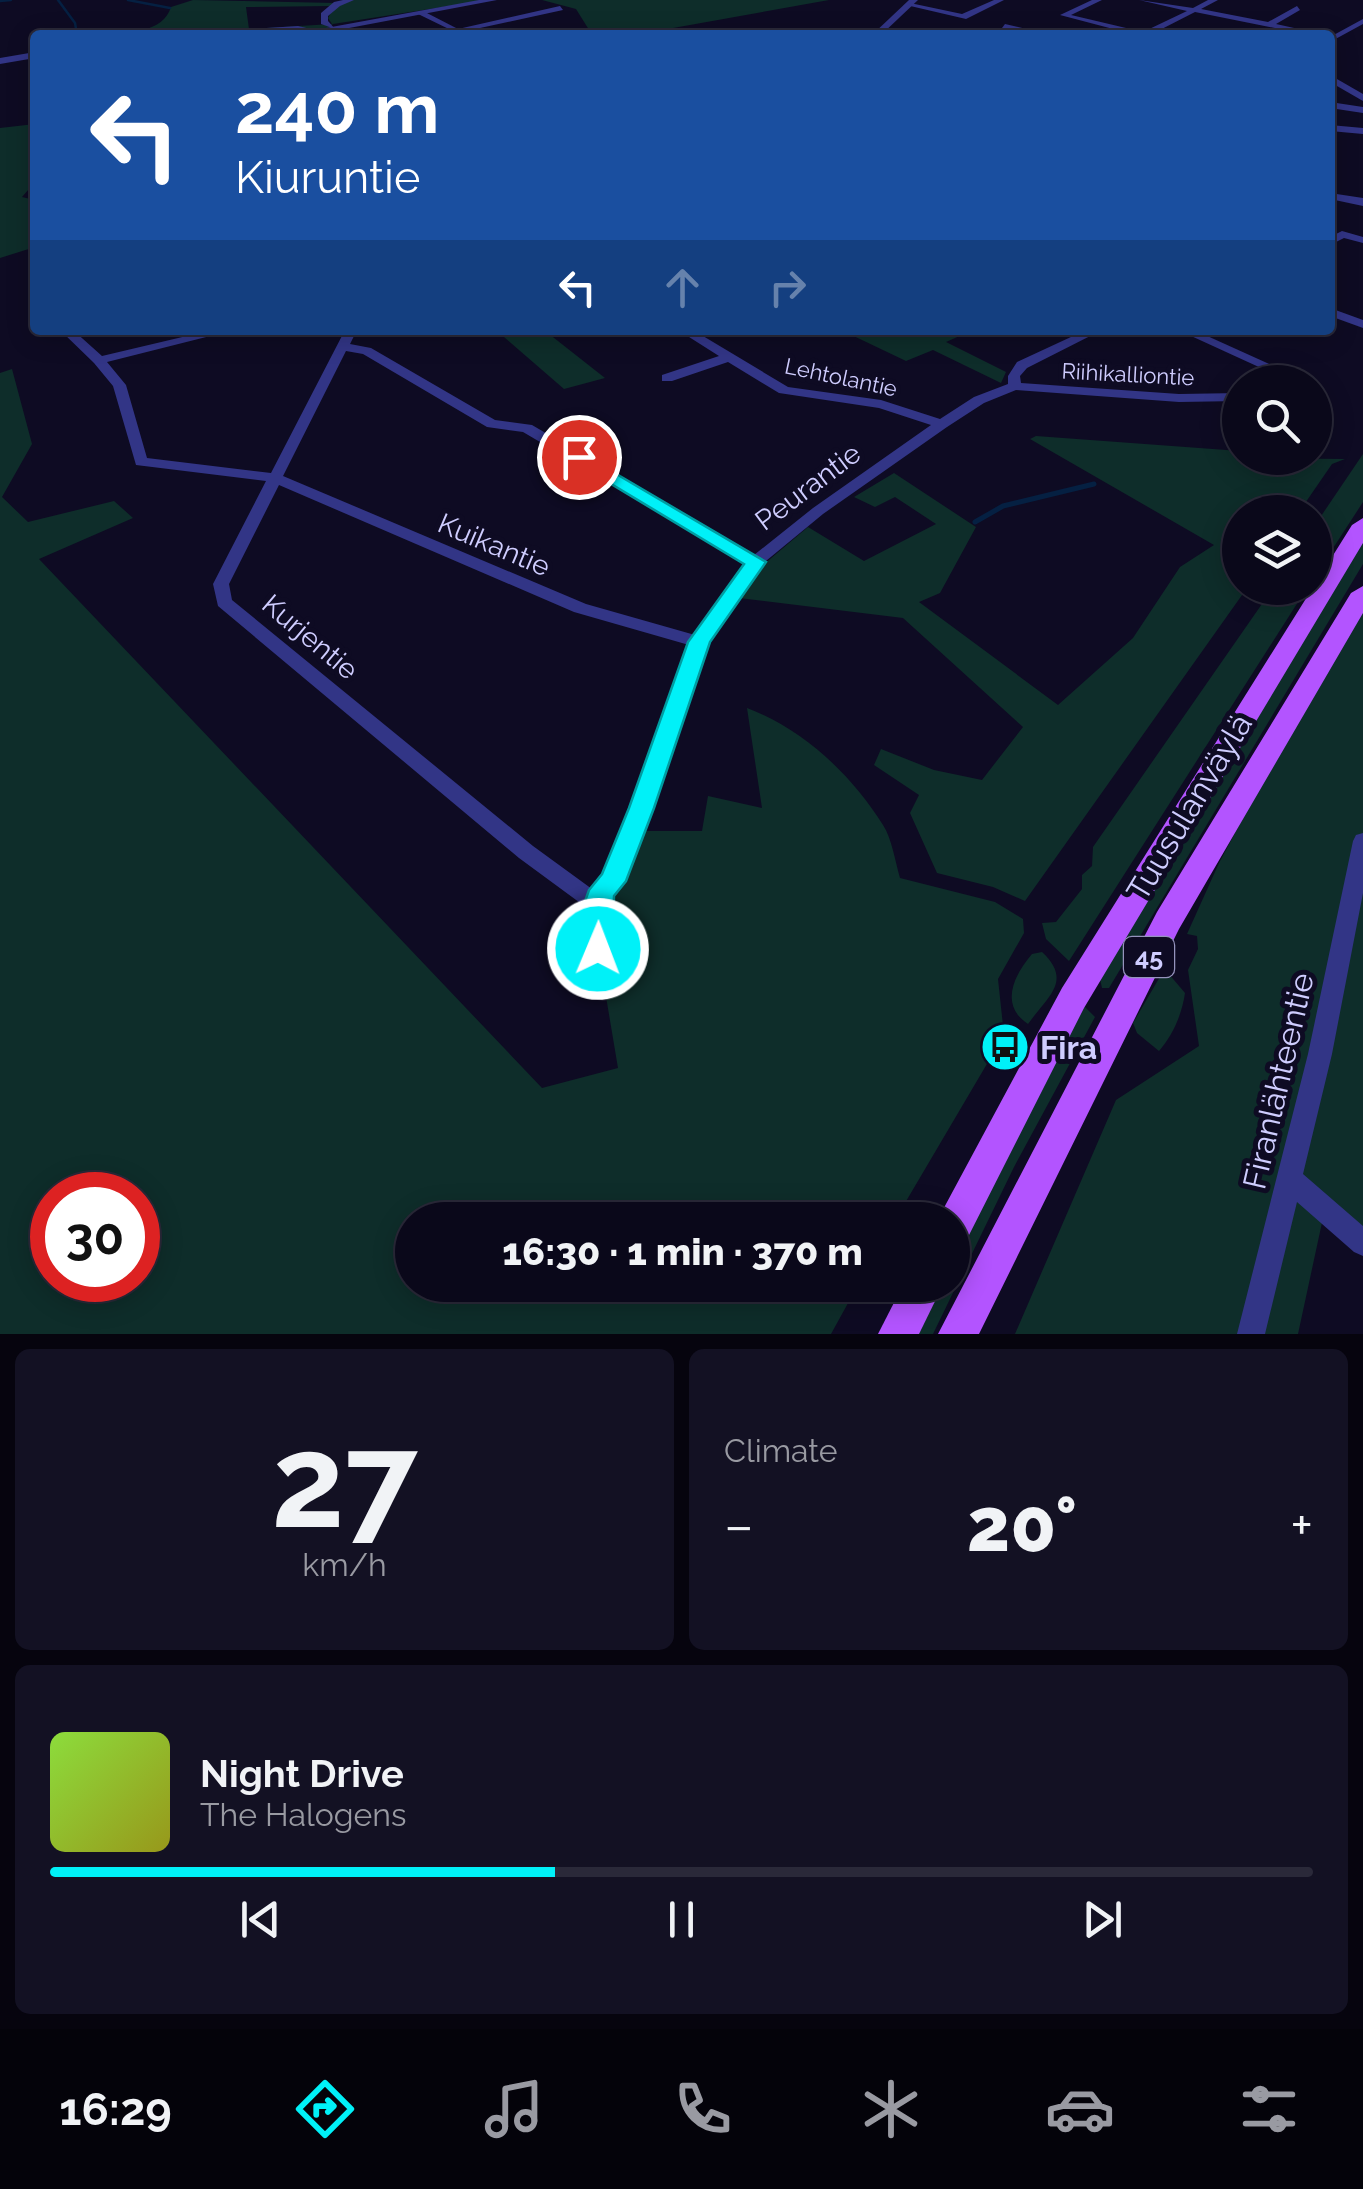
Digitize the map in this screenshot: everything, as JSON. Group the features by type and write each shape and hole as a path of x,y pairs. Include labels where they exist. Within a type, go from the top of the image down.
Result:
{"main road":[{"name":"Tuusulanväylä","path":"967,1202 1074,998 1363,525"},
{"name":"Tuusulanväylä","path":"958,1334 1168,921 1363,592"},
{"path":"898,1334 915,1302"}],"street":[{"path":"331,30 324,15 337,4 350,0"},
{"path":"337,30 493,0"},
{"path":"881,30 912,2 964,17 1000,0"},
{"path":"1098,0 1064,15 1125,30"},
{"path":"1143,0 1295,30"},
{"path":"1155,30 1214,0"},
{"path":"420,13 457,30 560,8"},
{"path":"1268,25 1297,8"},
{"path":"1335,36 1363,22"},
{"path":"1005,26 1021,30"},
{"path":"0,62 30,56"},
{"path":"1335,81 1363,98"},
{"path":"1335,106 1363,110"},
{"path":"1335,128 1363,131"},
{"path":"1335,195 1363,200"},
{"path":"1335,239 1342,234 1363,240"},
{"path":"1335,314 1363,324"},
{"path":"72,335 99,360 206,335"},
{"name":"Lehtolantie","path":"692,335 784,390 881,404 942,424"},
{"name":"Peurantie","path":"598,949 598,904 602,890 612,881 639,814 699,642 755,562 818,511 942,424 979,400 1015,386 1014,376 1022,365 1085,335"},
{"path":"1195,335 1263,365"},
{"path":"347,338 492,424 527,428 755,562"},
{"name":"Kurjentie","path":"347,338 221,584 224,602 526,852 598,904"},
{"path":"666,378 726,358"},
{"name":"Kuikantie","path":"99,360 119,385 142,462 275,478 580,608 699,642"},
{"name":"Riihikalliontie","path":"1015,386 1179,398 1222,397"},
{"name":"Firanlähteentie","path":"1251,1334 1291,1180 1363,842"},
{"path":"1291,1180 1363,1243"}],"green space":[{"path":"193,0 335,3 246,7 249,29 332,24 328,18 334,7 353,0 488,0 333,24 326,29 141,30 161,22 171,7"},
{"path":"542,0 829,0 662,30 589,30 576,9"},
{"path":"30,125 30,188 22,197 30,199 30,249 0,258 0,128"},
{"path":"502,335 550,335 605,378 564,389"},
{"path":"851,335 962,335 946,342 1006,372 1001,383 933,350 906,361"},
{"path":"12,369 32,444 2,497 28,522 114,501 133,518 39,559 542,1088 618,1068 598,949 599,900 632,831 702,831 708,796 762,808 747,708 787,728 841,771 886,831 900,878 995,902 1023,919 1024,933 998,979 1004,1035 906,1202 395,1202 395,1302 849,1302 831,1334 0,1334 0,373"},
{"path":"1036,436 1222,450 1222,475 1324,475 1311,495 1222,495 1222,605 1235,605 1025,901 993,887 937,873 910,813 919,795 874,765 881,749 934,770 982,780 1023,727 903,618 739,598 763,565 808,527 864,561 936,524 895,497 875,507 854,497 894,473 976,527 940,593 919,602 1058,705 1133,638 1180,567 1214,545 1030,439"},
{"path":"1363,454 1363,502 1332,550 1332,500"},
{"path":"1363,542 1363,564 1109,988 1102,988 1100,979 1325,605 1332,605 1332,594"},
{"path":"1261,605 1296,605 1069,961 1046,939 1042,923 1056,922 1082,889 1082,875 1092,866 1093,847"},
{"path":"1363,610 1363,1240 1326,1204 1298,1334 1015,1334 1116,1100 1199,1046 1188,970 1198,949 1197,936 1187,934 1219,863 1293,724"},
{"path":"1042,952 1056,972 1056,980 1049,997 1028,1024 1014,1008 1012,990 1025,962 1032,954"},
{"path":"1168,973 1185,993 1176,1024 1159,1051 1137,1033 1133,1023 1161,975"},
{"path":"1083,1005 1095,1017 970,1258 970,1223"},
{"path":"929,1302 949,1302 933,1334 912,1334"}],"waterway":[{"path":"0,1 11,0"},
{"path":"58,0 76,30"},
{"path":"128,0 170,8"},
{"path":"975,522 1003,506 1094,484"}],"place":[{"name":"Fira","path":"1005,1047"}],"route":[{"path":"579,457 755,562 699,642 642,808 612,881 602,890 598,904 598,949"}]}
